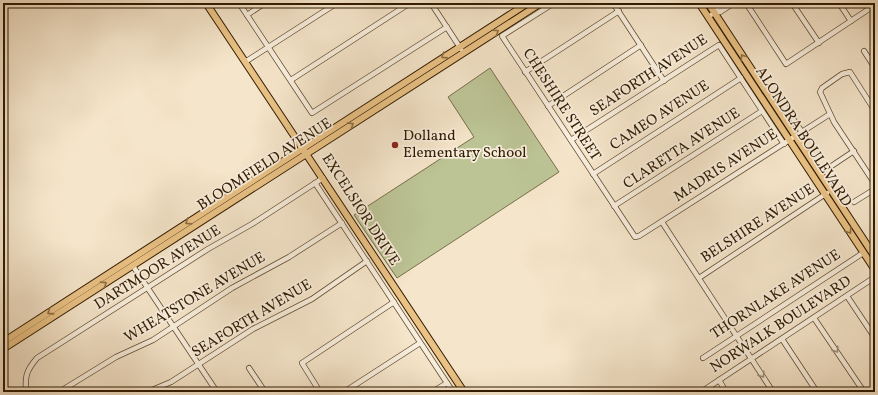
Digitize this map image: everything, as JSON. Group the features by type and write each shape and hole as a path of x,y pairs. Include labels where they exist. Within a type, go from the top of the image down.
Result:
{"main road":[{"name":"EXCELSIOR DRIVE","path":"206,3 464,392"},
{"name":"BLOOMFIELD AVENUE","path":"3,349 156,251 459,47 528,3"},
{"name":"BLOOMFIELD AVENUE","path":"3,342 148,248 541,3"},
{"name":"ALONDRA BOULEVARD","path":"699,3 787,142 825,194 875,270"},
{"name":"ALONDRA BOULEVARD","path":"708,3 875,257"},
{"path":"148,256 148,248 156,251"},
{"path":"126,263 133,266 135,257"}],"street":[{"path":"239,3 312,113 447,27"},
{"path":"247,15 265,3"},
{"path":"245,62 337,3"},
{"path":"291,80 410,3"},
{"path":"431,3 463,53"},
{"name":"CHESHIRE STREET","path":"554,3 502,36 635,237"},
{"path":"613,3 664,80"},
{"path":"708,17 725,3"},
{"path":"714,13 720,12 734,3"},
{"path":"746,3 786,64 875,5"},
{"path":"792,3 819,43"},
{"path":"839,3 851,21"},
{"path":"525,72 619,11"},
{"path":"548,106 641,45"},
{"name":"ALONDRA BOULEVARD","path":"719,45 762,111 787,142"},
{"name":"SEAFORTH AVENUE","path":"571,140 719,45"},
{"path":"864,51 875,68"},
{"path":"875,111 850,72 842,74 822,88 820,92 830,114 875,184"},
{"name":"CAMEO AVENUE","path":"593,174 741,78"},
{"name":"ALONDRA BOULEVARD","path":"782,98 785,107 802,132"},
{"name":"CLARETTA AVENUE","path":"614,206 762,111"},
{"name":"MADRIS AVENUE","path":"635,237 662,222 830,114"},
{"path":"830,166 854,151"},
{"name":"DARTMOOR AVENUE","path":"26,392 25,377 29,368 37,358 323,178"},
{"name":"EXCELSIOR DRIVE","path":"315,183 453,392"},
{"path":"854,202 875,189"},
{"name":"BELSHIRE AVENUE","path":"699,278 831,190"},
{"path":"662,222 773,392"},
{"name":"WHEATSTONE AVENUE","path":"59,392 116,357 153,340 232,288 289,257 342,223"},
{"name":"THORNLAKE AVENUE","path":"703,358 863,253"},
{"name":"SEAFORTH AVENUE","path":"147,392 171,382 253,329 312,299 367,262"},
{"path":"133,266 217,392"},
{"name":"NORWALK BOULEVARD","path":"701,392 875,277"},
{"path":"847,296 875,338"},
{"path":"320,392 302,363 394,302"},
{"path":"814,318 864,392"},
{"path":"782,339 818,392"},
{"path":"344,392 420,343"},
{"path":"249,368 264,391"},
{"path":"719,380 726,392"},
{"path":"432,392 447,382"}],"green space":[{"path":"490,68 559,172 397,278 354,215 474,137 448,97"}],"place":[{"name":"Dolland Elementary School","path":"395,145"}]}
